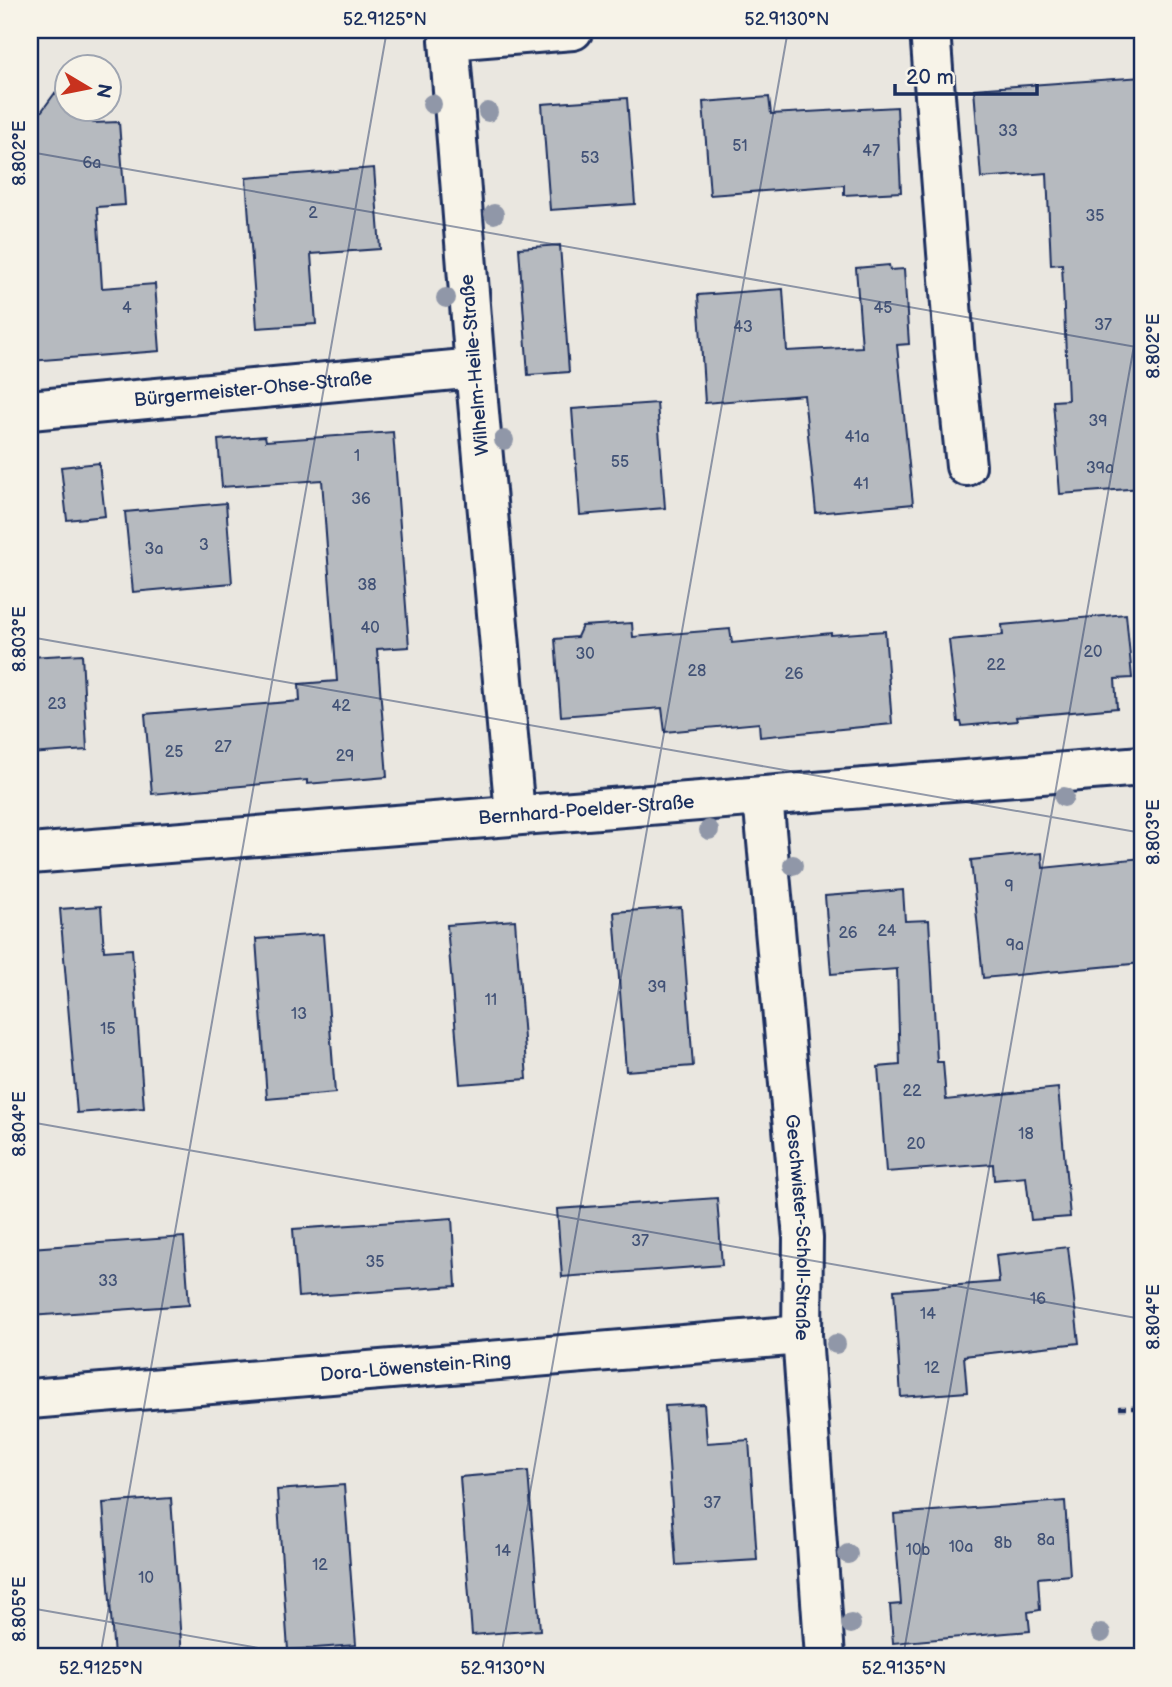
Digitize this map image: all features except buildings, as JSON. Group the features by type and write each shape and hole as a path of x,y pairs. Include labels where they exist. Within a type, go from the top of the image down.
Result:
{"street":[{"name":"Wilhelm-Heile-Straße","path":"515,814 475,368 449,35 573,30"},
{"path":"930,30 966,466"},
{"name":"Bürgermeister-Ohse-Straße","path":"30,410 475,368"},
{"name":"Bernhard-Poelder-Straße","path":"30,854 1142,766"},
{"name":"Geschwister-Scholl-Straße","path":"763,797 803,1238 802,1335 825,1657"},
{"name":"Dora-Löwenstein-Ring","path":"30,1399 802,1335"}],"path":[{"path":"1119,1408 1142,1408"}]}
